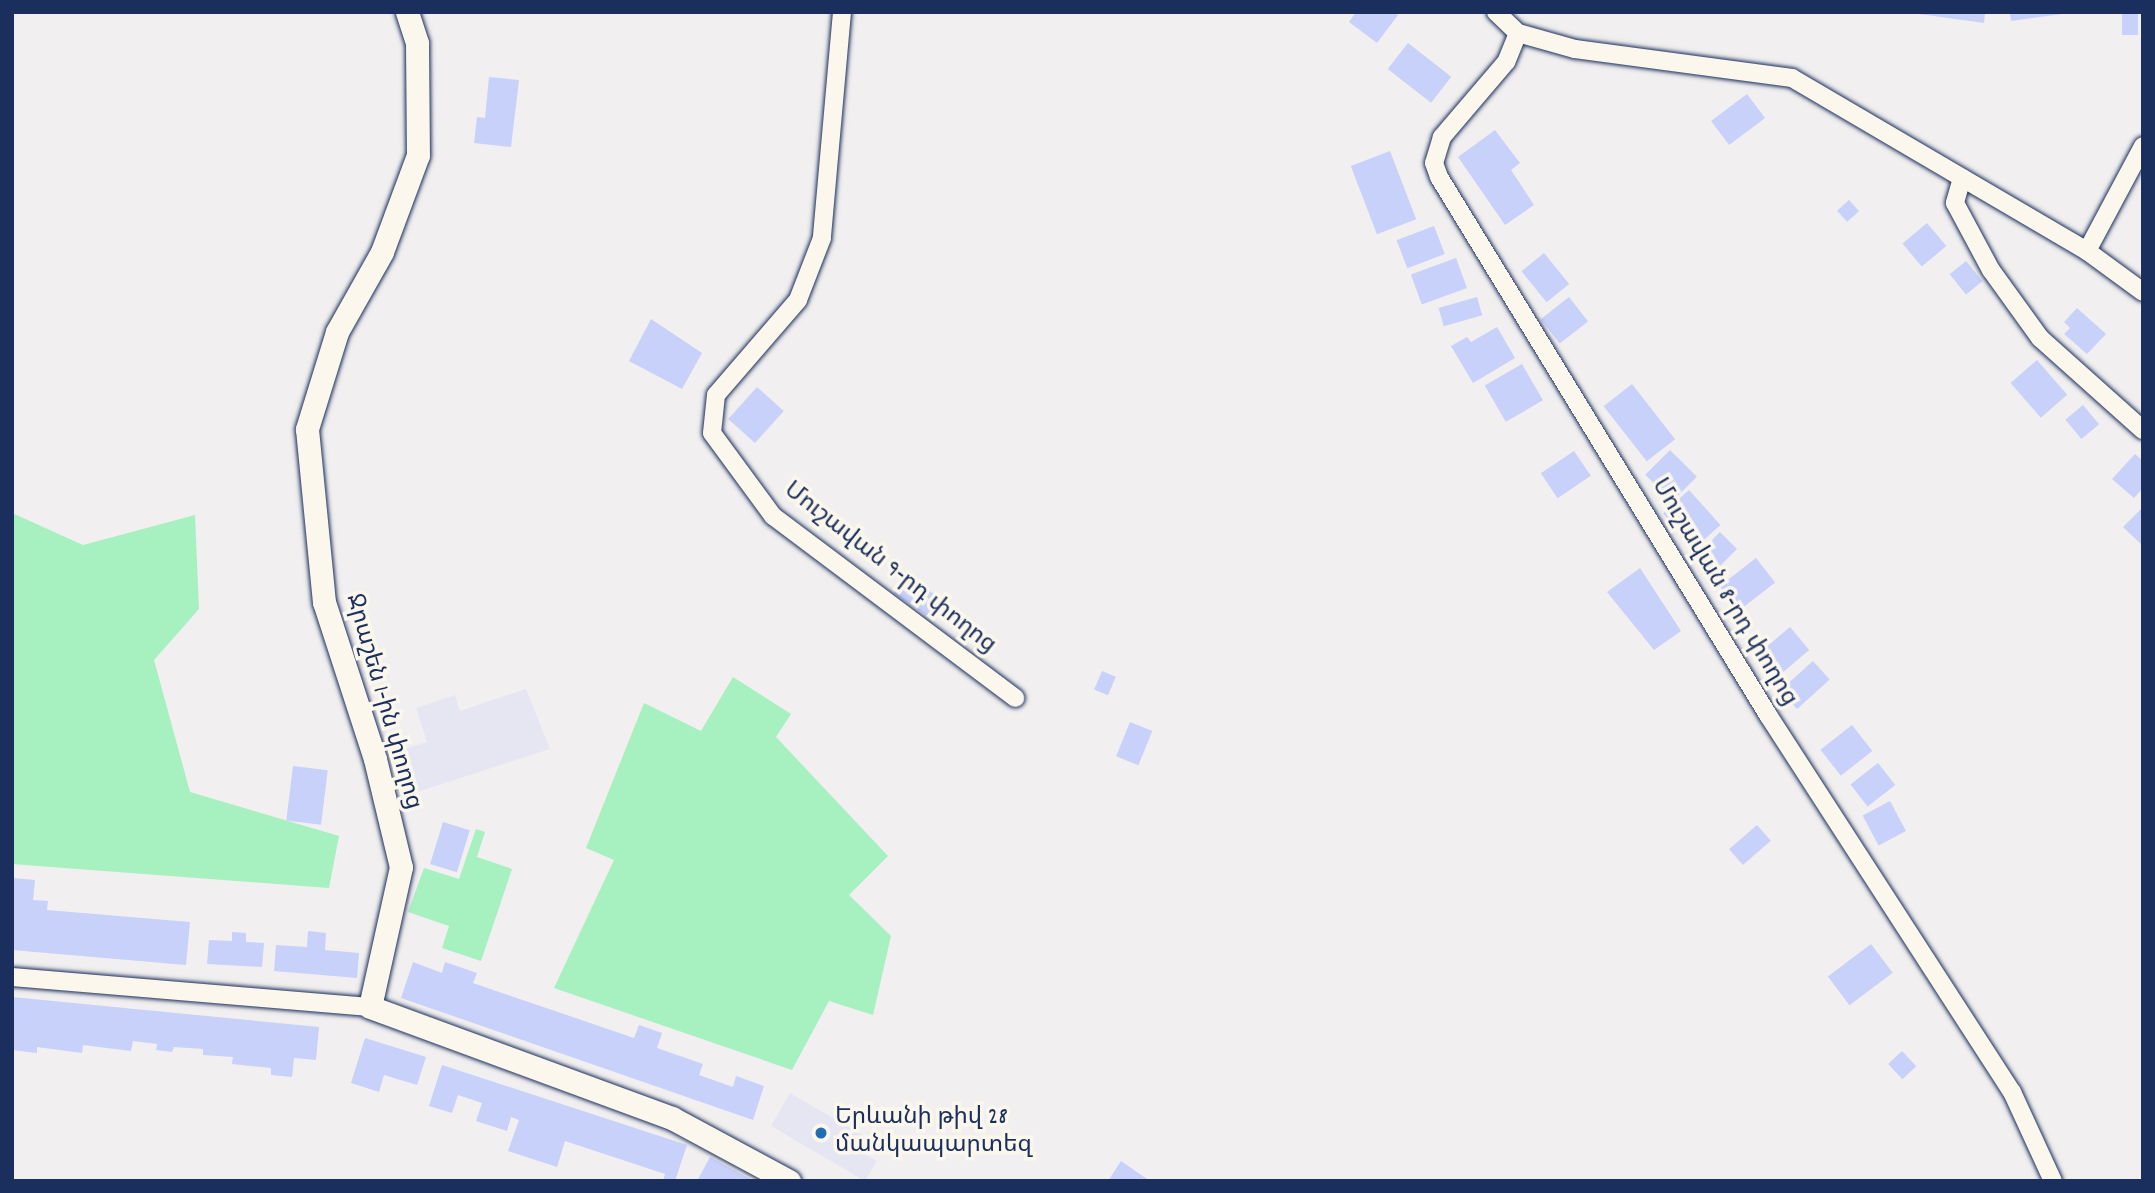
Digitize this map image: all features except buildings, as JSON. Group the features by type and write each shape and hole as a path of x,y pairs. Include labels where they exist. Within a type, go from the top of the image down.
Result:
{"street":[{"name":"Ջրաշեն 1-ին փողոց","path":"370,1007 401,867 375,759 324,602 307,429 337,332 382,251 418,155 417,43 407,12"},
{"name":"Մուշավան 9-րդ փողոց","path":"842,12 822,238 798,300 716,395 712,433 773,516 1015,698"},
{"path":"1496,12 1518,33 1576,49 1792,78 2087,251 2143,292"},
{"name":"Մուշավան 8-րդ փողոց","path":"1518,33 1506,62 1442,137 1434,163 1439,177 1768,715 2012,1091 2053,1181"},
{"path":"2087,251 2143,146"},
{"path":"1962,178 1955,203 1991,270 2019,309 2040,338 2143,430"},
{"path":"12,977 370,1007 672,1118 789,1181"}],"shaded area":[{"path":"526,689 550,749 411,794 397,751 427,742 416,708 455,695 460,711"},
{"name":"Երևանի թիվ 28 մանկապարտեզ","path":"790,1093 871,1140 864,1154 877,1161 865,1181 771,1126"}],"green space":[{"path":"12,513 83,545 195,515 199,609 154,660 190,792 339,836 329,888 12,864"},
{"path":"733,677 791,714 776,737 888,856 849,895 891,936 873,1015 829,1001 792,1070 554,988 614,860 586,848 644,703 701,731"},
{"path":"476,829 485,832 477,857 512,869 481,961 442,948 449,926 408,912 424,868 459,879"}],"place":[{"name":"Երևանի թիվ 28 մանկապարտեզ","path":"821,1133"}]}
